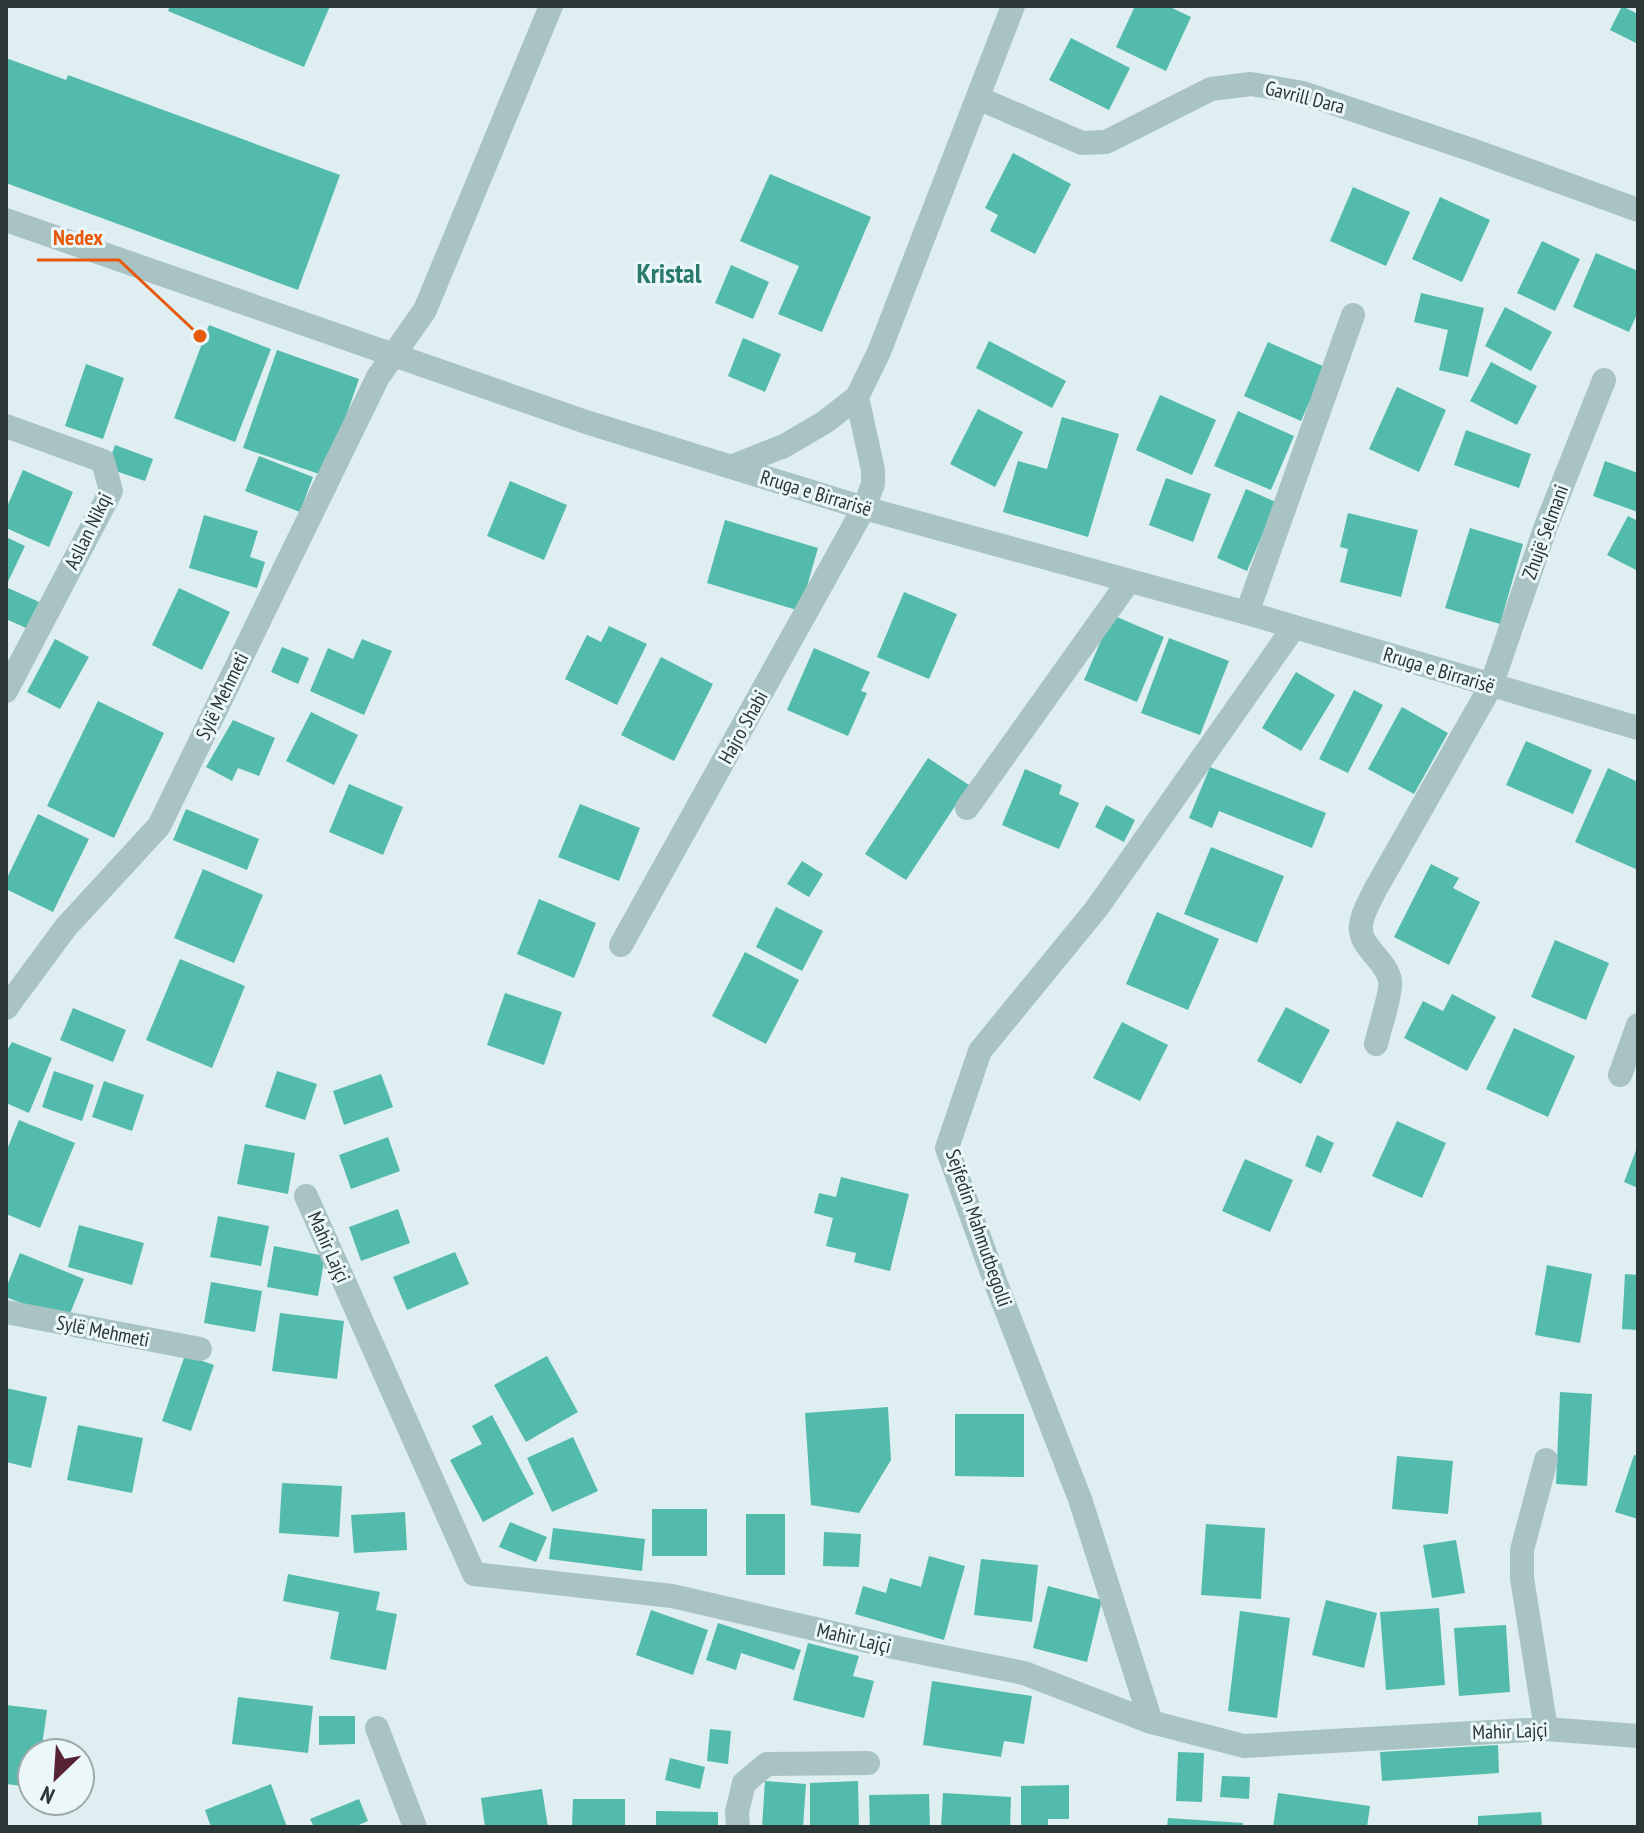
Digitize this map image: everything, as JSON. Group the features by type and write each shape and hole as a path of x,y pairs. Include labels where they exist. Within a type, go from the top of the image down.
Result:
{"street":[{"name":"Sylë Mehmeti","path":"6,1008 66,927 159,826 378,377 425,310 551,6"},
{"path":"731,467 784,446 825,422 857,397 879,352 1013,6"},
{"name":"Gavrill Dara","path":"978,98 1082,143 1106,142 1211,89 1251,84 1303,93 1638,210"},
{"name":"Rruga e Birrarisë","path":"6,220 586,422 864,508 1247,613 1638,728"},
{"path":"1247,613 1353,315"},
{"name":"Zhujë Selmani","path":"1376,1044 1391,982 1381,961 1367,944 1361,922 1375,890 1491,686 1546,526 1604,380"},
{"path":"857,397 873,470 873,484 864,508"},
{"name":"Asllan Nikqi","path":"6,426 103,461 111,491 6,691"},
{"name":"Hajro Shabi","path":"621,945 864,508"},
{"path":"967,808 1129,581"},
{"name":"Sejfedin Mahmutbegolli","path":"1151,1722 1080,1499 947,1148 980,1051 1097,908 1294,627"},
{"path":"1620,1075 1638,1025"},
{"name":"Mahir Lajçi","path":"306,1196 474,1574 672,1596 898,1648 1024,1673 1151,1722 1244,1746 1546,1729 1638,1736"},
{"name":"Sylë Mehmeti","path":"6,1312 200,1349"},
{"path":"1546,1460 1522,1550 1522,1578 1546,1729"},
{"path":"377,1728 415,1827"},
{"path":"738,1827 737,1812 744,1783 767,1764 868,1763"}],"building":[{"path":"170,6 330,6 304,67 168,11"},
{"path":"1135,6 1168,6 1191,17 1166,71 1116,47"},
{"path":"1622,6 1638,14 1638,44 1610,30"},
{"path":"1071,38 1130,68 1109,110 1049,80"},
{"path":"6,58 66,80 68,75 340,175 298,290 6,183"},
{"path":"1013,153 1071,184 1035,254 990,231 998,215 985,208"},
{"path":"770,174 871,217 822,332 778,314 799,266 740,241"},
{"path":"1353,187 1410,212 1386,266 1330,241"},
{"path":"1440,197 1490,220 1462,282 1412,259"},
{"path":"1542,241 1580,259 1555,311 1517,293"},
{"path":"1596,253 1638,271 1638,312 1629,332 1573,307"},
{"path":"731,265 769,282 753,319 715,303"},
{"path":"1421,293 1484,308 1468,377 1439,370 1448,330 1414,322"},
{"path":"1505,307 1552,332 1531,371 1485,346"},
{"path":"209,325 271,349 235,442 174,418"},
{"path":"743,338 781,354 765,392 728,376"},
{"path":"989,341 1066,381 1052,408 976,368"},
{"path":"1268,342 1325,367 1301,421 1244,396"},
{"path":"277,350 359,379 325,476 243,448"},
{"path":"1491,362 1537,386 1517,425 1470,401"},
{"path":"86,364 124,378 103,439 65,426"},
{"path":"1397,387 1446,410 1419,472 1369,449"},
{"path":"1160,395 1216,420 1192,475 1136,450"},
{"path":"978,409 1023,432 995,487 950,464"},
{"path":"1238,411 1294,436 1271,490 1214,466"},
{"path":"1062,417 1119,434 1088,537 1003,512 1018,461 1047,469"},
{"path":"1466,430 1531,454 1519,488 1454,465"},
{"path":"115,445 153,459 145,481 107,468"},
{"path":"259,456 313,477 300,512 245,491"},
{"path":"1605,461 1638,473 1638,512 1593,496"},
{"path":"23,470 73,492 49,547 6,528 6,509"},
{"path":"1166,478 1211,494 1193,542 1149,525"},
{"path":"510,481 567,505 544,560 487,536"},
{"path":"1246,489 1276,502 1247,571 1217,558"},
{"path":"1348,513 1418,530 1401,597 1340,582 1348,549 1340,547"},
{"path":"204,515 258,531 250,557 265,562 257,588 189,568"},
{"path":"1628,516 1638,521 1638,571 1607,555"},
{"path":"725,520 818,548 800,611 707,583"},
{"path":"1470,528 1523,544 1500,624 1445,608"},
{"path":"6,537 25,546 6,586"},
{"path":"6,587 39,602 26,628 6,619"},
{"path":"179,588 230,612 202,670 152,645"},
{"path":"904,592 957,614 929,679 877,657"},
{"path":"1112,615 1164,637 1137,702 1084,680"},
{"path":"609,626 647,644 617,705 565,679 587,635 601,642"},
{"path":"1169,638 1229,661 1200,735 1141,713"},
{"path":"55,639 89,657 60,709 27,692"},
{"path":"362,639 392,651 364,715 310,691 328,648 353,659"},
{"path":"282,647 309,658 298,684 271,672"},
{"path":"814,648 870,672 861,691 867,693 848,736 787,710"},
{"path":"661,657 713,684 674,761 621,735"},
{"path":"1296,672 1335,695 1301,751 1262,728"},
{"path":"1354,690 1383,705 1348,773 1319,759"},
{"path":"98,701 164,733 114,838 47,806"},
{"path":"1402,707 1448,733 1414,794 1368,769"},
{"path":"311,712 358,735 334,785 286,761"},
{"path":"233,720 275,738 259,776 238,768 232,781 206,767"},
{"path":"1526,741 1592,770 1573,814 1506,785"},
{"path":"928,758 969,785 906,880 865,854"},
{"path":"1210,767 1326,813 1312,848 1219,811 1212,828 1189,818"},
{"path":"1608,768 1638,782 1638,870 1575,842"},
{"path":"1025,769 1062,785 1059,794 1079,803 1059,849 1002,825"},
{"path":"349,784 403,807 383,855 329,832"},
{"path":"580,804 640,828 619,881 558,857"},
{"path":"1106,805 1135,820 1124,842 1095,827"},
{"path":"186,809 259,839 247,870 173,840"},
{"path":"38,814 89,839 53,912 6,889 6,880"},
{"path":"1211,847 1284,876 1257,943 1184,914"},
{"path":"802,861 823,874 809,897 787,884"},
{"path":"1431,864 1459,878 1453,888 1480,902 1449,965 1394,937"},
{"path":"203,869 263,895 234,963 174,938"},
{"path":"539,899 596,923 574,978 517,954"},
{"path":"776,907 823,931 802,971 756,947"},
{"path":"1157,912 1219,939 1188,1010 1126,984"},
{"path":"1555,940 1609,963 1586,1020 1531,997"},
{"path":"745,952 799,980 766,1044 712,1016"},
{"path":"180,959 245,986 212,1068 146,1040"},
{"path":"505,993 562,1012 544,1065 487,1045"},
{"path":"1452,994 1496,1017 1467,1071 1404,1038 1423,1001 1443,1011"},
{"path":"1286,1007 1330,1030 1301,1084 1257,1061"},
{"path":"73,1008 126,1030 113,1062 60,1040"},
{"path":"1122,1022 1168,1045 1140,1101 1093,1078"},
{"path":"1514,1028 1575,1056 1548,1117 1486,1089"},
{"path":"12,1042 52,1058 29,1113 6,1103 6,1052"},
{"path":"54,1071 94,1085 82,1121 42,1107"},
{"path":"277,1071 317,1084 305,1120 265,1107"},
{"path":"381,1074 393,1107 344,1125 333,1091"},
{"path":"104,1081 144,1095 132,1131 92,1117"},
{"path":"19,1120 75,1143 40,1228 6,1214 6,1152"},
{"path":"1397,1121 1446,1143 1422,1198 1372,1176"},
{"path":"1317,1135 1334,1143 1321,1173 1305,1166"},
{"path":"388,1137 400,1171 351,1189 339,1155"},
{"path":"245,1144 295,1153 288,1194 237,1184"},
{"path":"1638,1145 1638,1188 1624,1182"},
{"path":"1245,1159 1293,1180 1270,1232 1222,1211"},
{"path":"841,1177 909,1194 890,1271 854,1262 856,1253 826,1246 833,1218 814,1213 819,1193 836,1197"},
{"path":"398,1209 410,1243 361,1261 349,1227"},
{"path":"218,1216 269,1226 261,1266 210,1257"},
{"path":"79,1225 144,1243 132,1285 68,1267"},
{"path":"274,1246 325,1256 318,1296 267,1287"},
{"path":"455,1252 469,1284 407,1310 393,1277"},
{"path":"20,1253 84,1279 67,1321 6,1297 6,1288"},
{"path":"1547,1265 1592,1274 1580,1343 1535,1335"},
{"path":"1625,1274 1638,1275 1638,1330 1622,1329"},
{"path":"211,1282 262,1291 255,1332 204,1323"},
{"path":"280,1313 344,1321 337,1379 272,1371"},
{"path":"185,1355 214,1365 191,1431 162,1421"},
{"path":"547,1356 578,1412 526,1442 494,1385"},
{"path":"6,1388 47,1397 31,1468 6,1462"},
{"path":"1560,1392 1592,1394 1587,1486 1556,1484"},
{"path":"888,1407 891,1460 859,1513 811,1505 805,1413"},
{"path":"955,1414 1024,1414 1024,1477 955,1476"},
{"path":"492,1415 534,1494 483,1522 450,1460 482,1444 472,1426"},
{"path":"78,1425 143,1438 132,1493 67,1480"},
{"path":"573,1437 598,1491 552,1512 527,1458"},
{"path":"1634,1455 1638,1456 1638,1519 1615,1512"},
{"path":"1397,1456 1453,1461 1448,1514 1392,1509"},
{"path":"282,1483 342,1486 339,1537 279,1533"},
{"path":"652,1509 707,1509 707,1556 652,1556"},
{"path":"405,1512 407,1550 354,1553 351,1515"},
{"path":"746,1514 785,1514 785,1575 746,1575"},
{"path":"510,1522 547,1537 536,1562 499,1547"},
{"path":"1206,1524 1265,1528 1261,1599 1201,1595"},
{"path":"553,1528 645,1539 642,1571 549,1559"},
{"path":"824,1532 861,1534 859,1567 823,1566"},
{"path":"1456,1540 1465,1593 1432,1598 1423,1545"},
{"path":"929,1556 965,1566 944,1640 855,1614 863,1586 886,1593 890,1578 921,1587"},
{"path":"981,1559 1038,1565 1032,1622 974,1615"},
{"path":"288,1574 380,1592 376,1610 397,1614 386,1670 330,1659 339,1612 283,1601"},
{"path":"1048,1586 1102,1600 1087,1662 1033,1648"},
{"path":"1326,1600 1377,1613 1364,1668 1312,1655"},
{"path":"1439,1608 1445,1685 1386,1690 1380,1612"},
{"path":"651,1610 708,1630 693,1675 636,1655"},
{"path":"1240,1611 1290,1618 1277,1718 1228,1711"},
{"path":"718,1623 801,1650 794,1670 741,1653 736,1670 706,1660"},
{"path":"1506,1625 1510,1692 1459,1696 1454,1628"},
{"path":"808,1643 859,1656 853,1676 874,1681 864,1718 793,1700"},
{"path":"932,1681 1032,1696 1024,1744 1004,1741 1001,1757 923,1745"},
{"path":"238,1697 313,1706 308,1753 232,1744"},
{"path":"6,1705 47,1710 43,1737 16,1737 16,1785 6,1784"},
{"path":"319,1716 355,1716 355,1744 319,1745"},
{"path":"710,1729 731,1731 728,1764 707,1761"},
{"path":"1498,1745 1499,1773 1382,1781 1380,1752"},
{"path":"1178,1752 1204,1753 1202,1802 1176,1801"},
{"path":"670,1758 705,1767 700,1789 665,1780"},
{"path":"1222,1776 1250,1777 1249,1799 1220,1797"},
{"path":"765,1781 806,1784 803,1827 762,1827"},
{"path":"858,1781 859,1827 810,1827 810,1783"},
{"path":"271,1784 287,1827 211,1827 205,1810"},
{"path":"1069,1785 1069,1819 1048,1819 1048,1827 1021,1827 1021,1786"},
{"path":"542,1789 548,1827 485,1827 481,1798"},
{"path":"943,1793 1011,1797 1010,1827 941,1827"},
{"path":"1278,1793 1370,1806 1367,1827 1273,1827"},
{"path":"929,1794 930,1827 870,1827 869,1795"},
{"path":"359,1799 368,1821 354,1827 314,1827 310,1819"},
{"path":"573,1799 625,1799 625,1827 572,1827"},
{"path":"656,1811 718,1812 718,1827 656,1827"},
{"path":"1541,1812 1542,1827 1478,1827 1478,1816"},
{"path":"1168,1818 1243,1823 1243,1827 1167,1827"}],"place":[{"name":"Nedex","path":"200,336"}],"district":[{"name":"Kristal","path":"669,272"}]}
